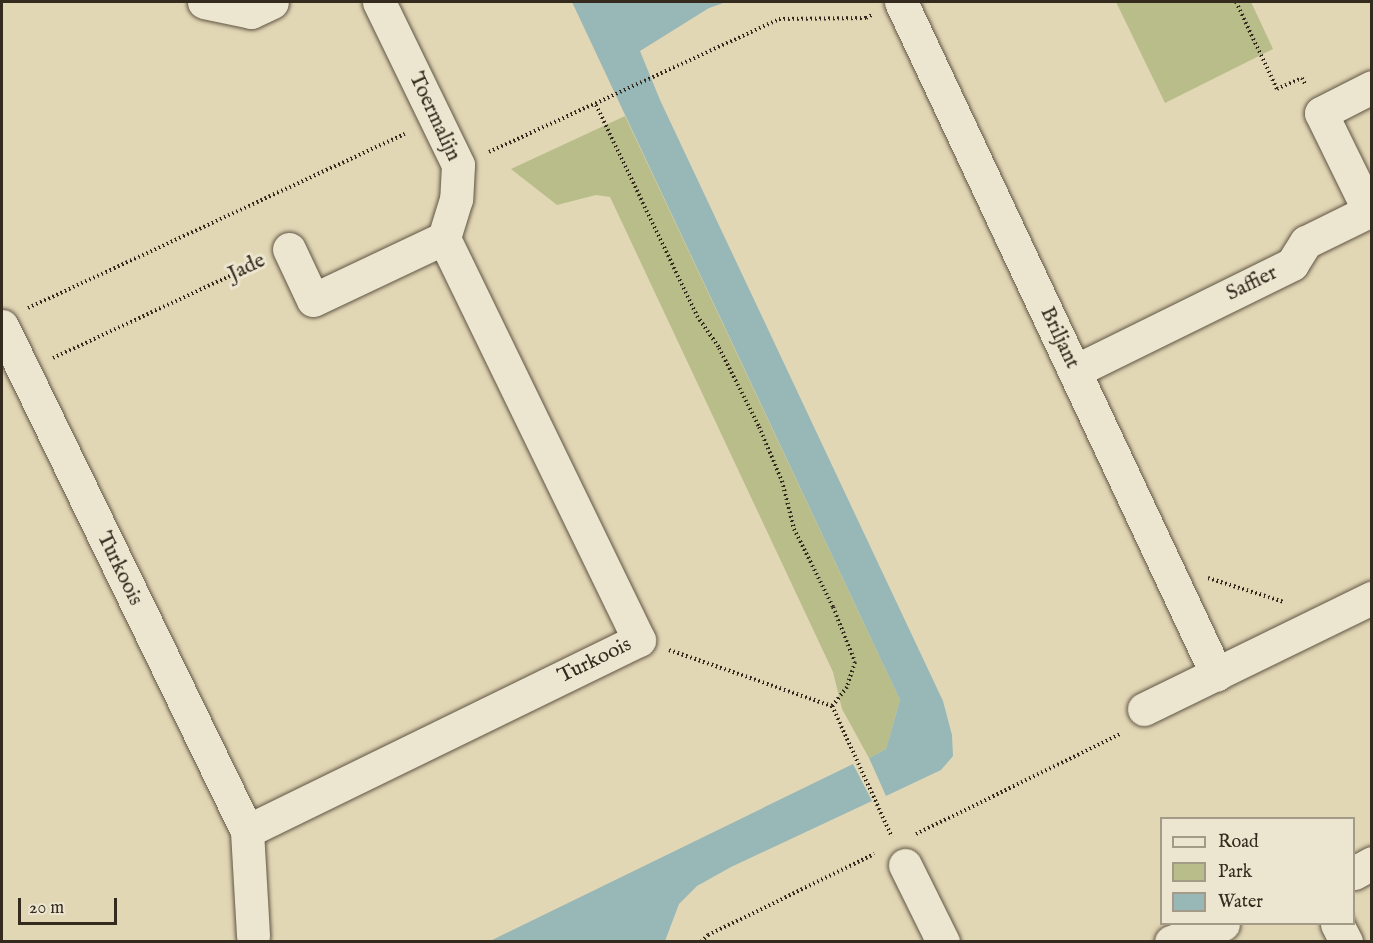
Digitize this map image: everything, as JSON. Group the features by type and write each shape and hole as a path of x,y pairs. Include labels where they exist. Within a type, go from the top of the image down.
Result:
{"street":[{"path":"204,2 251,12 272,2"},
{"name":"Toermalijn","path":"379,2 458,165 456,199 444,238"},
{"name":"Briljant","path":"887,8 1075,371 1217,675"},
{"path":"1321,113 1371,87"},
{"name":"Saffier","path":"1075,371 1292,264 1306,242 1369,212 1321,113"},
{"name":"Jade","path":"289,249 313,300 444,238"},
{"name":"Turkoois","path":"246,831 639,640 444,238"},
{"path":"12,318 12,377"},
{"name":"Turkoois","path":"12,377 246,831 253,940"},
{"path":"1144,709 1371,598"},
{"path":"898,849 943,942"},
{"path":"1355,872 1371,863"},
{"path":"1171,942 1220,925"},
{"path":"1338,925 1346,942"}],"path":[{"path":"1236,2 1277,89 1302,78 1321,113"},
{"path":"458,165 596,105 779,19 866,18 887,8"},
{"path":"596,105 698,316 719,348 759,427 782,481 794,529 832,607 855,662 847,687 832,706"},
{"path":"12,318 436,120"},
{"name":"Jade","path":"12,377 289,249"},
{"path":"1165,563 1331,618"},
{"path":"639,640 832,706 898,849"},
{"path":"701,942 708,935 898,849 1130,730 1144,709"}],"green space":[{"path":"1116,2 1251,2 1273,49 1165,103"},
{"path":"625,116 900,700 886,749 869,758 842,709 833,672 610,197 596,195 557,205 511,169"}],"water":[{"path":"572,2 726,2 709,8 640,51 660,100 943,701 952,735 953,756 941,770 886,796 869,758 886,749 900,700"},
{"path":"853,764 872,801 731,867 697,886 679,904 665,941 490,941"}]}
